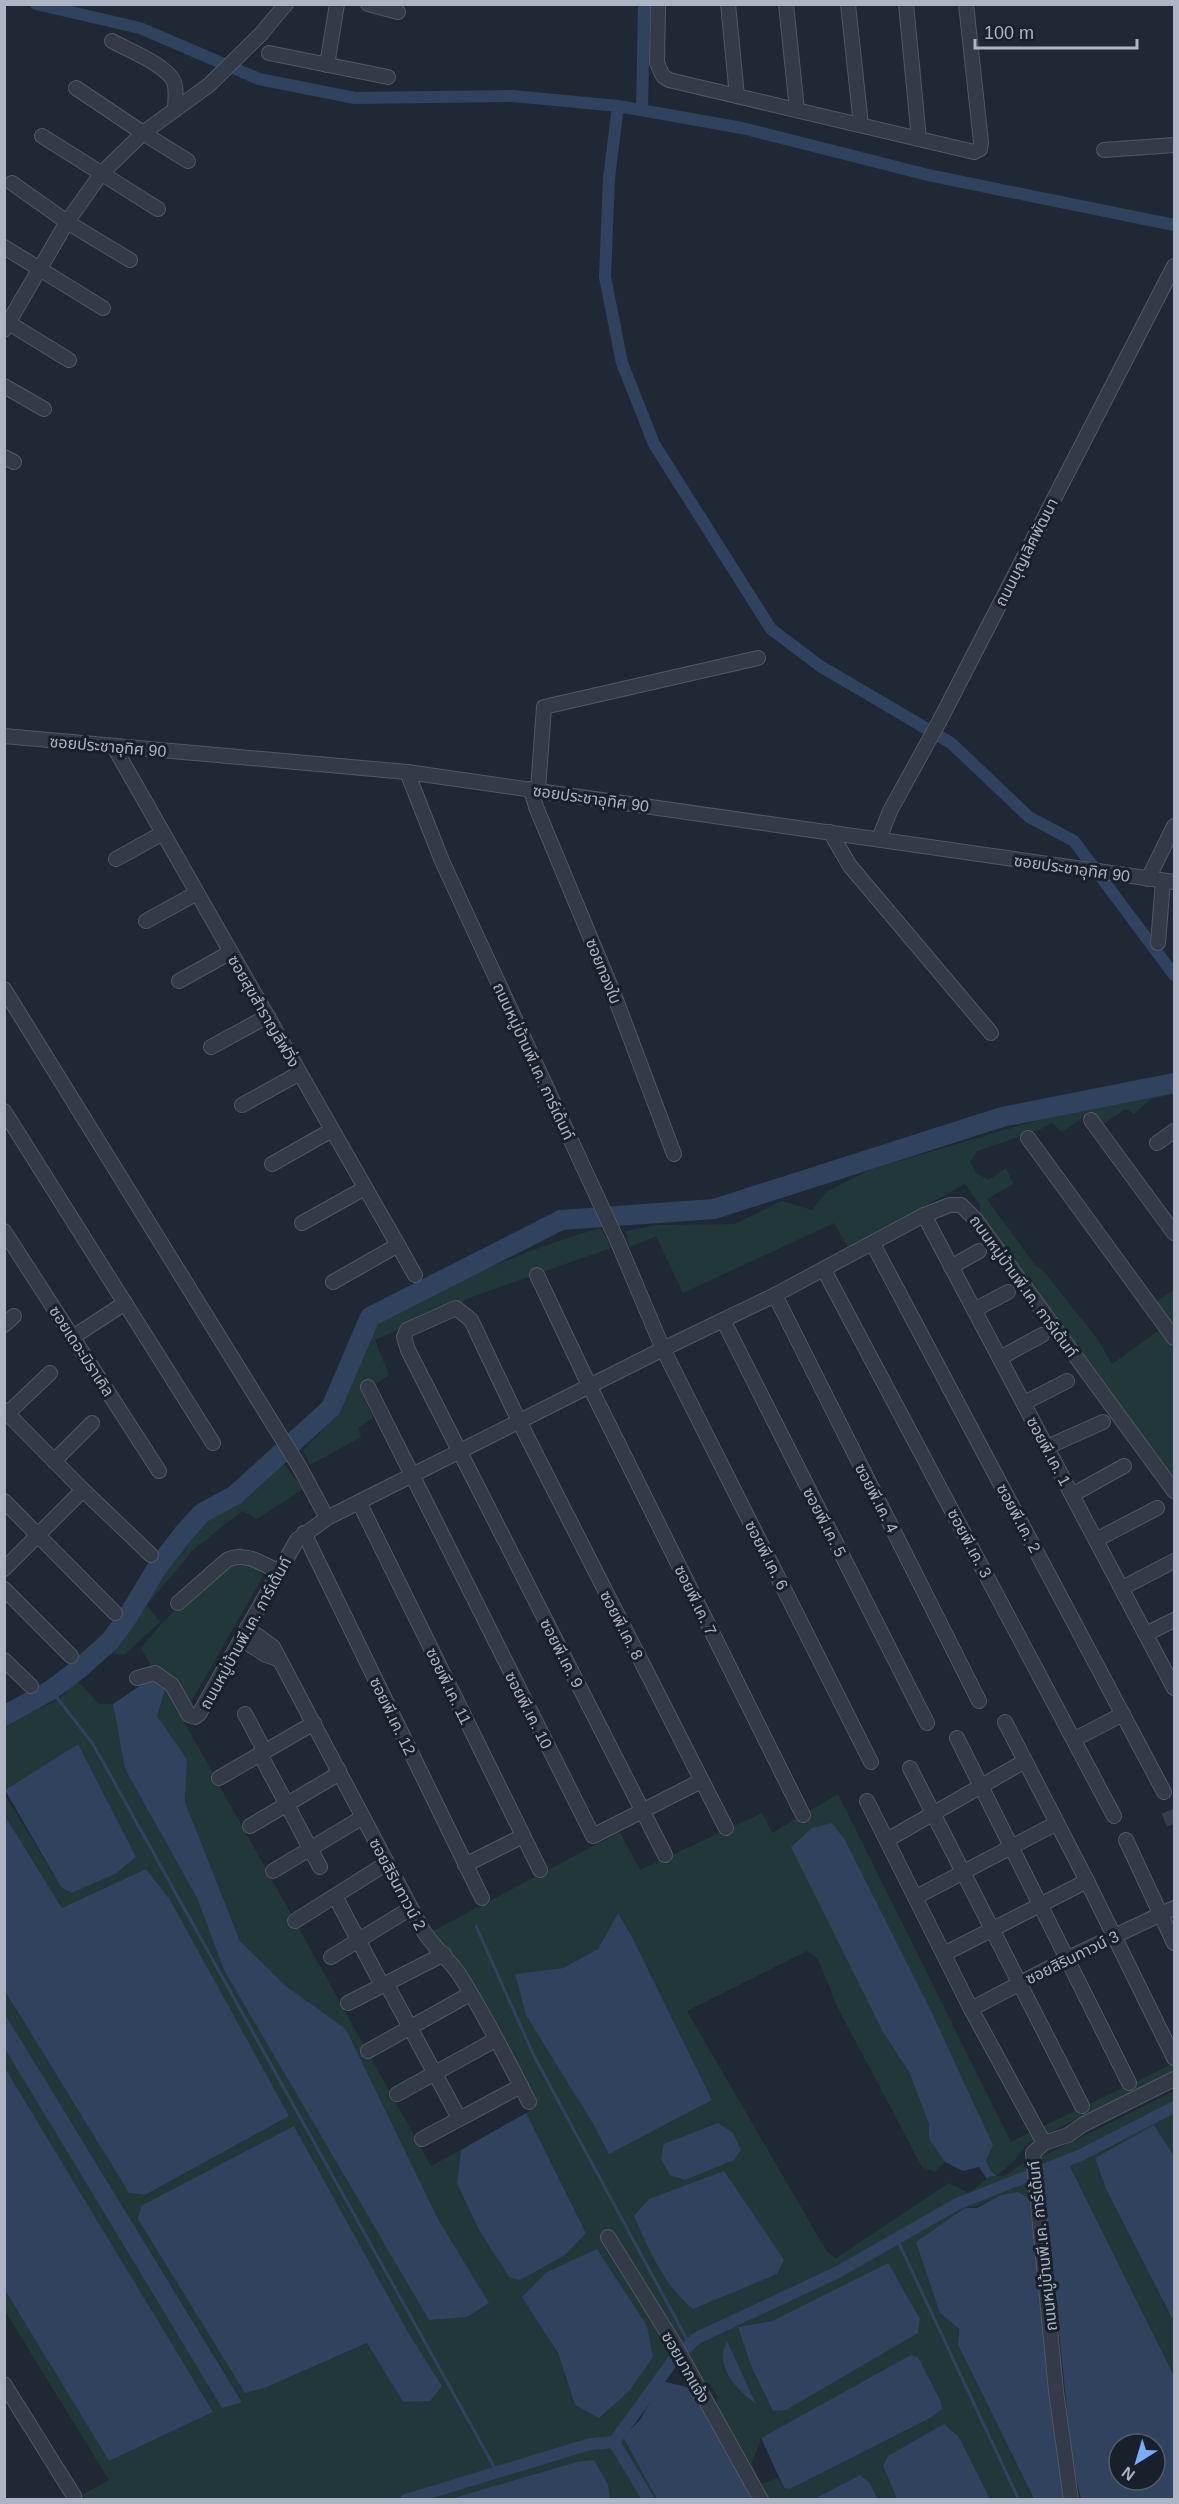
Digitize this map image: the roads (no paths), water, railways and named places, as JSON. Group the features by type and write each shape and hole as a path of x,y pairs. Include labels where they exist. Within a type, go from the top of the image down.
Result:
{"street":[{"path":"69,360 6,324 67,222 100,174 143,133 209,85 261,34 286,4"},
{"path":"327,65 337,4"},
{"path":"658,4 657,63 663,76 669,80 974,152 980,149 981,142 966,4"},
{"path":"728,4 737,96"},
{"path":"786,4 797,110"},
{"path":"848,4 861,125"},
{"path":"906,4 919,139"},
{"path":"371,5 398,12"},
{"path":"112,41 165,71 173,80 176,89 175,110"},
{"path":"269,54 388,77"},
{"path":"76,88 188,160"},
{"path":"42,135 158,209"},
{"path":"1104,150 1174,145"},
{"path":"12,183 67,222 130,260"},
{"path":"4,247 104,308"},
{"name":"ถนนบุญเลิศพัฒนา","path":"879,839 890,811 939,722 1174,266"},
{"path":"4,386 44,409"},
{"path":"534,789 544,707 758,658"},
{"name":"ซอยประชาอุทิศ 90","path":"4,736 407,772 1169,881"},
{"name":"ซอยสุขสำราญลีฟวิ่ง","path":"114,747 415,1275"},
{"name":"ถนนหมู่บ้านพี.เค. การ์เด้นท์","path":"407,772 442,861 616,1240 663,1348"},
{"name":"ซอยทองใบ","path":"534,789 536,807 643,1069 674,1154"},
{"path":"1148,879 1174,826"},
{"path":"830,832 850,866 991,1033"},
{"path":"116,860 163,833"},
{"path":"1158,943 1169,881"},
{"path":"146,921 197,893"},
{"path":"179,981 231,952"},
{"path":"4,989 299,1466 327,1518"},
{"path":"211,1047 268,1017"},
{"path":"242,1105 300,1073"},
{"path":"4,1111 213,1443"},
{"path":"1092,1120 1174,1233"},
{"path":"272,1164 332,1130"},
{"path":"1157,1143 1174,1131"},
{"path":"1028,1138 1174,1338"},
{"path":"302,1223 365,1188"},
{"name":"ถนนหมู่บ้านพี.เค. การ์เด้นท์","path":"137,1678 155,1673 169,1682 189,1715 195,1717 199,1714 297,1540 304,1533 327,1518 411,1475 663,1348 775,1295 924,1215 950,1205 961,1205 969,1211 1174,1491"},
{"name":"ซอยพี.เค. 1","path":"924,1215 1173,1682"},
{"name":"ซอยเดอะมิราเคิล","path":"4,1230 159,1471"},
{"name":"ซอยพี.เค. 2","path":"873,1244 1164,1792"},
{"path":"333,1282 398,1245"},
{"path":"951,1267 979,1251"},
{"name":"ซอยพี.เค. 3","path":"824,1270 1114,1816"},
{"name":"ซอยพี.เค. 7","path":"537,1275 589,1385 803,1815"},
{"path":"974,1310 1008,1292"},
{"name":"ซอยพี.เค. 4","path":"775,1295 979,1701"},
{"path":"73,1337 125,1303"},
{"name":"ซอยพี.เค. 8","path":"460,1451 404,1337 407,1330 417,1324 456,1308 471,1320 519,1421 726,1828"},
{"name":"ซอยพี.เค. 5","path":"723,1320 927,1723"},
{"path":"1000,1358 1042,1335"},
{"name":"ซอยพี.เค. 6","path":"663,1348 872,1762"},
{"path":"51,1373 6,1412 82,1490 151,1555"},
{"path":"1024,1403 1067,1381"},
{"path":"368,1387 411,1475"},
{"path":"1047,1448 1103,1422"},
{"path":"54,1461 92,1423"},
{"name":"ซอยพี.เค. 9","path":"460,1451 665,1855"},
{"path":"1072,1495 1124,1466"},
{"name":"ซอยพี.เค. 10","path":"411,1475 593,1836 701,1782"},
{"path":"4,1569 82,1490"},
{"path":"4,1501 115,1613"},
{"name":"ซอยพี.เค. 11","path":"359,1502 540,1870"},
{"path":"1096,1540 1157,1508"},
{"name":"ซอยพี.เค. 12","path":"304,1533 482,1898"},
{"path":"178,1603 227,1560 235,1556 249,1558 279,1572"},
{"path":"1122,1588 1174,1561"},
{"path":"4,1589 71,1656"},
{"path":"1146,1634 1174,1620"},
{"name":"ซอยสิรินทาวน์ 2","path":"244,1634 273,1647 425,1935 444,1954 470,1994 529,2102"},
{"path":"4,1660 31,1686"},
{"path":"245,1714 286,1805 320,1868"},
{"path":"1075,1739 1123,1714"},
{"path":"1005,1722 1088,1881 1174,2058"},
{"path":"219,1778 314,1724"},
{"path":"957,1738 1129,2082"},
{"path":"887,1840 932,1812 1025,1761"},
{"path":"910,1768 1082,2106"},
{"path":"250,1826 333,1777 339,1770"},
{"path":"867,1801 971,2009 1044,2143"},
{"path":"273,1871 363,1817"},
{"path":"916,1897 1058,1823"},
{"path":"465,1864 523,1836"},
{"path":"1126,1840 1174,1943"},
{"path":"295,1921 387,1863"},
{"path":"944,1954 1088,1881"},
{"path":"335,1896 436,2072 459,2118"},
{"path":"331,1957 411,1908"},
{"name":"ซอยสิรินทาวน์ 3","path":"971,2009 1068,1958 1174,1908"},
{"path":"348,2003 444,1954"},
{"path":"368,2051 470,1994"},
{"path":"397,2094 495,2040"},
{"name":"ถนนหมู่บ้านพี.เค. การ์เด้นท์","path":"1071,2499 1058,2402 1033,2153 1044,2143 1068,2135 1084,2124 1174,2079"},
{"path":"422,2139 521,2086"},
{"name":"ซอยมากแจ้ง","path":"608,2237 675,2346 761,2499"},
{"path":"4,2384 74,2496"}],"water":[{"path":"156,1675 165,1690 157,1716 187,1759 185,1802 240,1941 286,1986 346,2029 438,2219 489,2303 467,2317 429,2320 224,1970 197,1898 125,1769 113,1704"},
{"path":"78,1744 136,1857 115,1874 71,1893 61,1887 5,1790"},
{"path":"5,1816 62,1908 146,1869 170,1900 289,2116 145,2195 129,2193 5,1991"},
{"path":"832,1823 845,1840 932,2013 993,2145 986,2161 991,2171 997,2176 990,2176 987,2179 979,2167 963,2171 945,2162 929,2139 929,2124 909,2072 883,2032 791,1847 812,1828"},
{"path":"618,1913 712,2100 609,2154 592,2122 526,2015 515,1974 563,1968 598,1949"},
{"path":"5,2014 242,2402 222,2408 5,2049"},
{"path":"5,2068 213,2412 109,2461 5,2290"},
{"path":"526,2113 586,2233 565,2255 520,2280 509,2277 479,2230 457,2184 461,2150"},
{"path":"718,2123 733,2133 741,2150 734,2160 685,2180 670,2175 661,2159 664,2144"},
{"path":"1154,2125 1174,2156 1174,2322 1106,2189 1095,2158"},
{"path":"294,2126 408,2332 442,2386 430,2401 403,2402 367,2343 267,2387 245,2393 138,2219 141,2206"},
{"path":"1070,2166 1174,2376 1174,2499 1081,2499 1072,2462 1052,2259 1039,2177"},
{"path":"724,2171 784,2260 777,2274 693,2309 674,2290 666,2278 651,2254 634,2216 649,2199"},
{"path":"1018,2192 1029,2198 1064,2499 1034,2499 958,2345 959,2329 940,2313 916,2242 965,2208 977,2208 1001,2195"},
{"path":"597,2249 647,2326 653,2357 629,2391 599,2418 575,2405 558,2353 522,2297 547,2272"},
{"path":"888,2263 920,2319 918,2333 786,2410 773,2411 751,2366 738,2327 772,2321"},
{"path":"727,2341 756,2404 729,2377 723,2355"},
{"path":"911,2355 918,2357 940,2400 942,2409 930,2418 790,2489 784,2488 761,2438"},
{"path":"662,2381 694,2389 754,2496 747,2500 657,2499 623,2437 640,2420"},
{"path":"944,2424 959,2437 990,2499 897,2499 883,2466 888,2456"},
{"path":"594,2460 608,2485 610,2499 450,2499 577,2462"},
{"path":"860,2475 869,2482 878,2499 814,2499"}],"waterway":[{"path":"36,4 140,28 259,79 355,98 513,96 618,106 742,128 928,175 1174,225"},
{"path":"642,110 644,4"},
{"path":"618,106 609,178 605,277 622,363 654,444 771,629 820,666 951,743 1029,817 1074,841 1174,975"},
{"path":"4,1716 51,1690 110,1641 157,1568 202,1513 235,1495 331,1408 370,1317 561,1220 714,1209 1002,1117 1174,1083"},
{"path":"51,1690 93,1744 497,2472"},
{"path":"476,1926 535,2058 690,2345"},
{"path":"614,2442 675,2358 697,2338 838,2272 957,2204 1081,2155 1174,2107"},
{"path":"897,2239 1019,2500"},
{"path":"406,2500 590,2444 614,2442 649,2500"}],"tunnel":[{"path":"1168,1811 1174,1825"}]}
